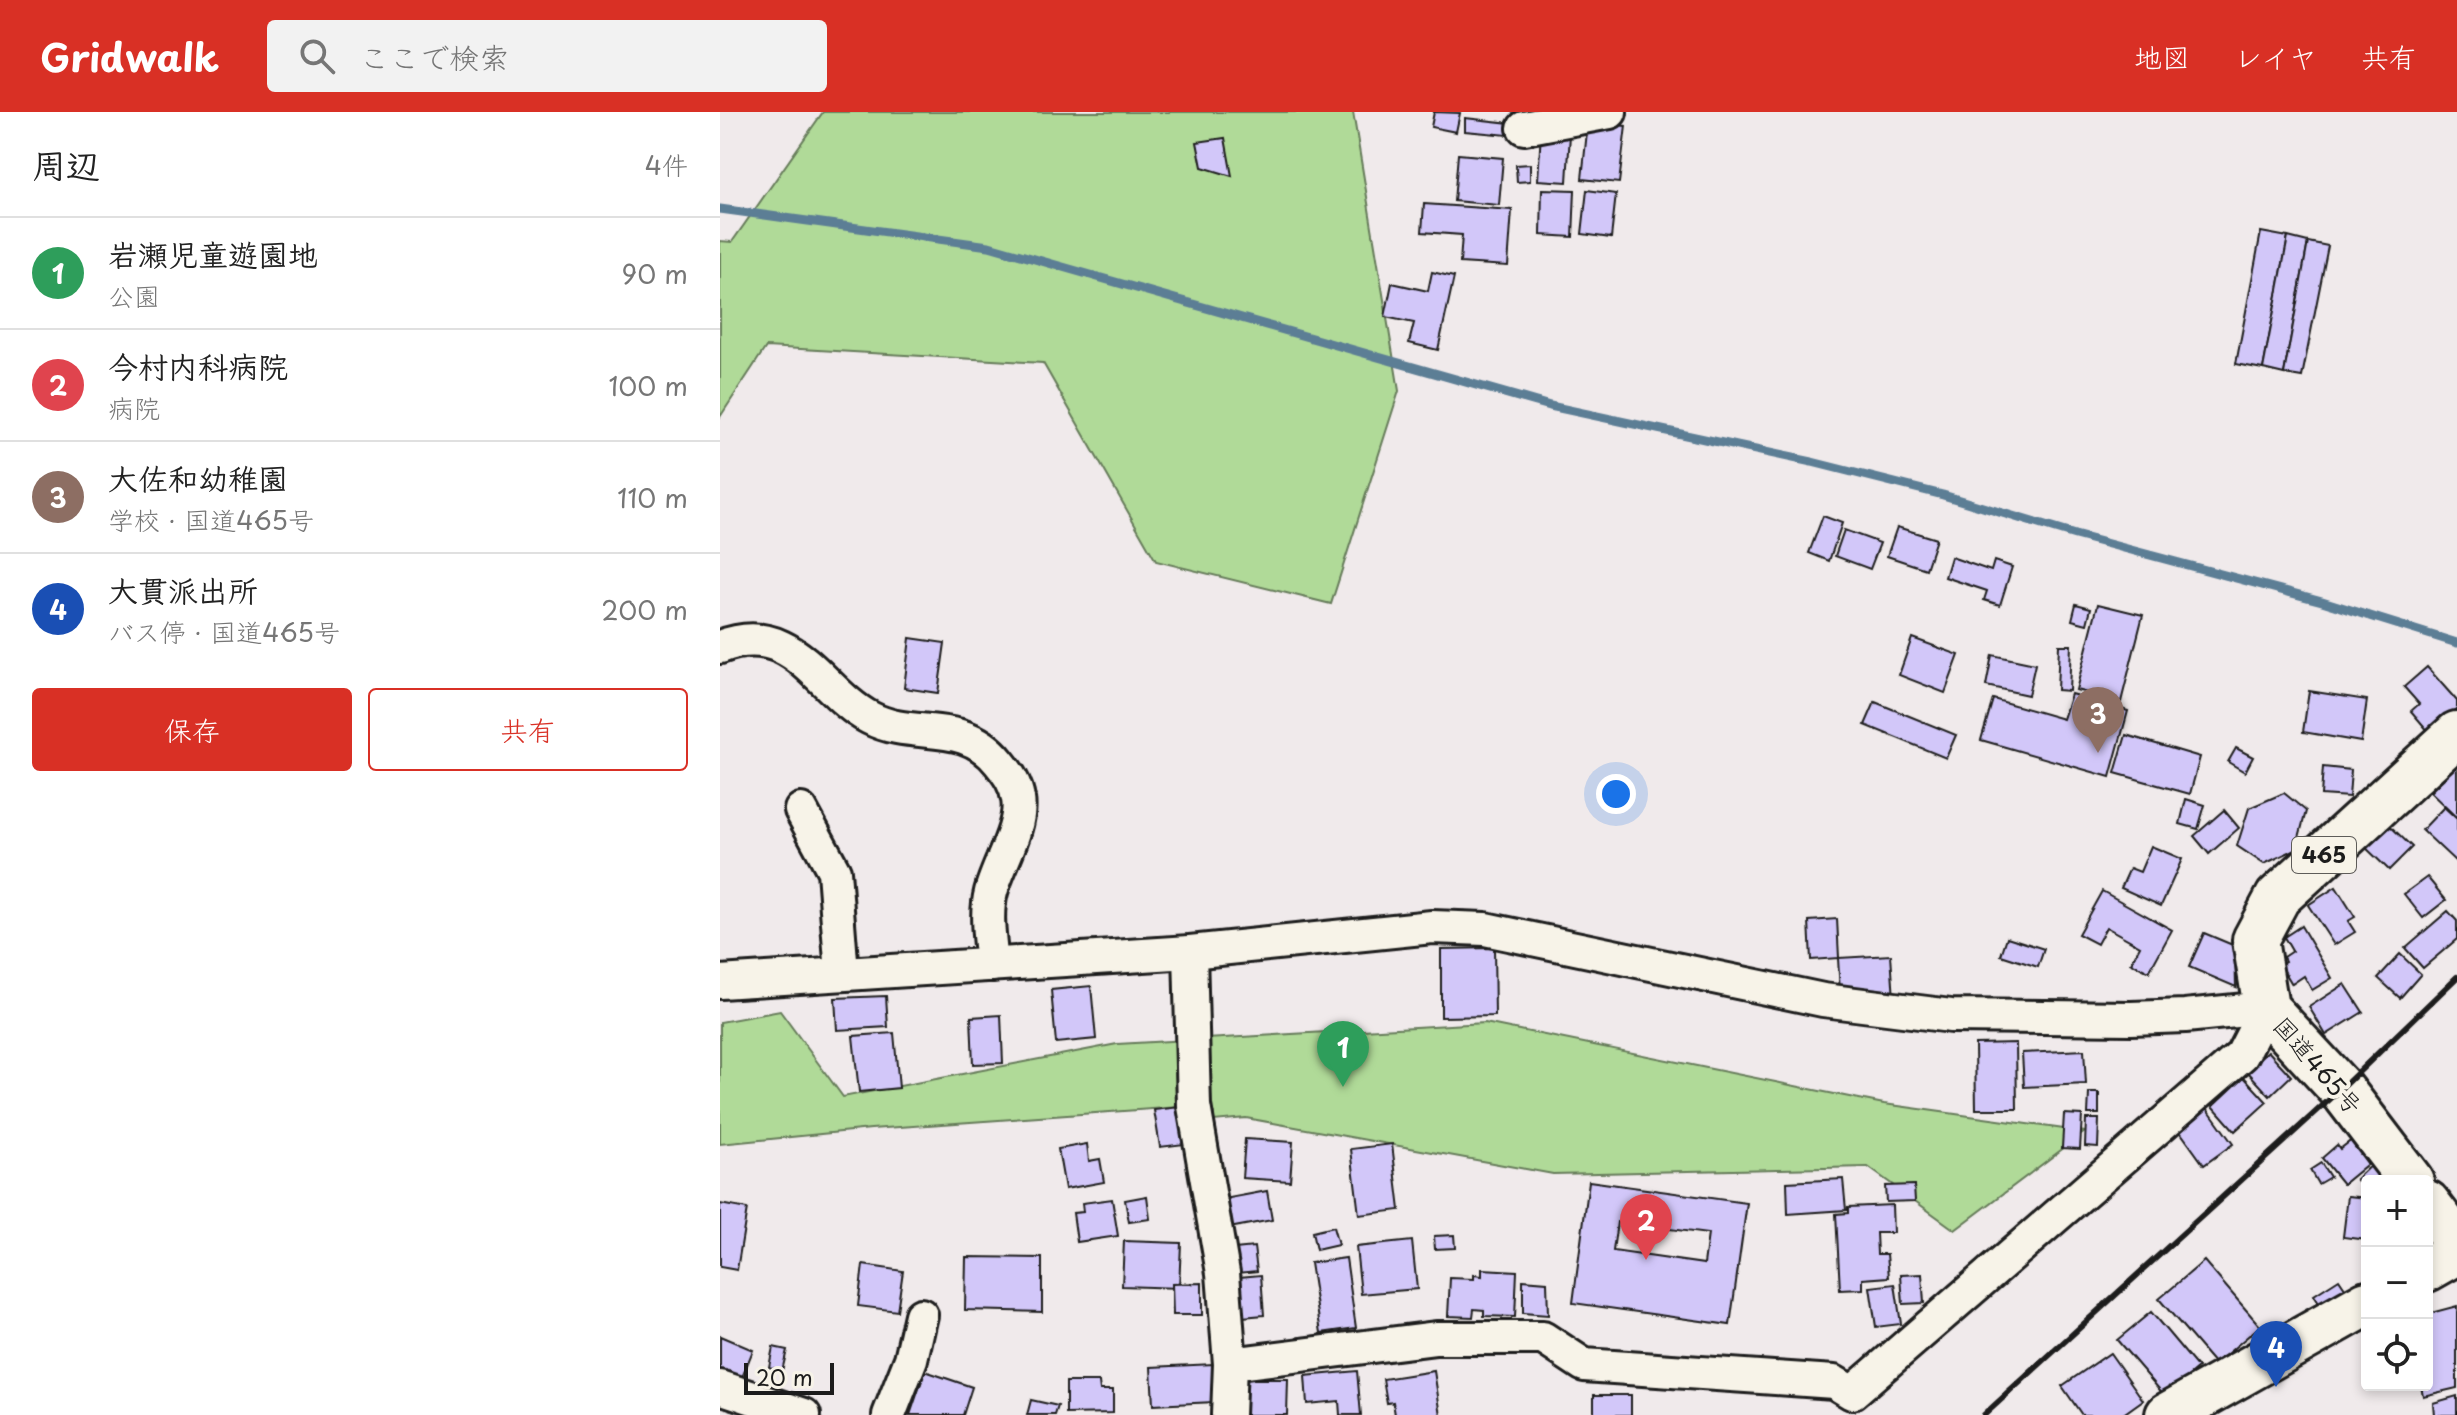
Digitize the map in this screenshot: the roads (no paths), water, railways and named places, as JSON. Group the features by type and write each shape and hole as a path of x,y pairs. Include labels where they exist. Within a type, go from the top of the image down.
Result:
{"highway":[{"name":"国道465号","path":"2406,1175 2341,1089 2266,1008 2255,940 2278,897 2457,734"},
{"path":"2433,1211 2457,1242"},
{"path":"2433,1266 2457,1252"},
{"path":"2168,1415 2361,1306"}],"street":[{"path":"1524,128 1610,112"},
{"path":"720,647 751,641 770,643 803,658 856,710 872,719 891,727 970,737 993,754 1011,777 1019,801 1015,828 991,894 988,912 992,965"},
{"path":"801,810 834,871 842,974"},
{"path":"720,982 1190,952 1432,927 1485,929 1823,1000 1951,1016 2131,1018 2266,1008"},
{"path":"1190,952 1194,1106 1223,1273 1230,1364 1228,1415"},
{"path":"1230,1364 1436,1338 1543,1338 1584,1365 1834,1382 1852,1393 2242,1055 2266,1008"},
{"path":"889,1415 911,1359 921,1315"},
{"path":"720,1387 804,1415"}],"waterway":[{"path":"720,209 989,246 1550,406 1812,462 1943,495 2075,535 2322,601 2457,643"}],"railway":[{"path":"1984,1415 2341,1089 2457,977"}],"place":[{"name":"大佐和幼稚園","path":"2098,753"},
{"name":"岩瀬児童遊園地","path":"1343,1087"},
{"name":"今村内科病院","path":"1646,1260"},
{"name":"大貫派出所","path":"2276,1387"}]}
